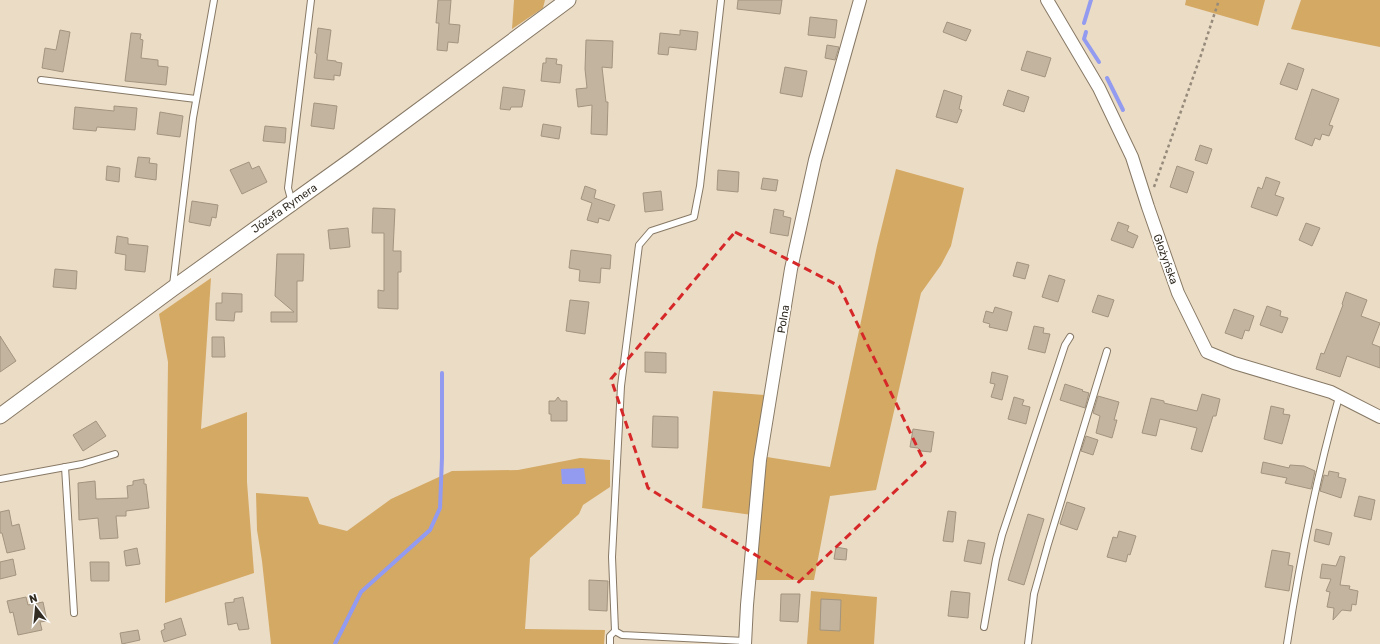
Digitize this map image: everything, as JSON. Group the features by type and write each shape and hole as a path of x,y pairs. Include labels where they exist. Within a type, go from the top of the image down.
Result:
{"street":[{"name":"Polna","path":"745,643 760,460 791,269 815,160 860,0"},
{"name":"Głożyńska","path":"1047,0 1099,88 1132,157 1178,294 1207,352 1234,363 1331,392 1380,417"},
{"name":"Józefa Rymera","path":"0,416 172,289 359,155 559,3"}],"lane":[{"path":"172,289 193,118 214,0"},
{"path":"292,203 288,188 312,0"},
{"path":"610,644 610,636 615,631 612,557 621,394 639,245 651,231 694,217 700,186 721,0"},
{"path":"41,80 196,99"},
{"path":"984,627 996,559 1002,535 1065,345 1070,337"},
{"path":"1028,644 1034,594 1106,351"},
{"path":"1287,644 1312,502 1339,397"},
{"path":"0,479 82,464 115,454"},
{"path":"65,467 74,613"},
{"path":"615,631 622,635 745,643"}],"path":[{"path":"1148,207 1219,0"}],"highlighted area":[{"path":"735,232 839,286 925,463 799,582 648,488 611,379"}],"shaded area":[{"path":"514,0 545,0 543,8 512,29"},
{"path":"1186,0 1265,0 1258,26 1185,5"},
{"path":"1301,0 1380,0 1380,47 1291,29"},
{"path":"896,169 964,188 951,246 941,265 921,293 876,490 830,496 814,580 753,580 767,457 830,467 877,246"},
{"path":"211,278 201,429 247,412 247,482 254,573 165,603 168,362 159,314"},
{"path":"713,391 765,395 752,515 702,508"},
{"path":"580,458 610,460 610,487 583,505 579,514 530,558 525,629 605,630 604,644 271,644 257,530 256,493 308,497 319,524 347,531 391,499 452,471 518,470"},
{"path":"811,591 877,597 874,644 807,644"}],"water":[{"path":"584,468 586,484 562,484 561,469"}],"building":[{"path":"438,0 451,0 449,24 460,25 458,43 448,42 447,51 437,50 439,23 436,23"},
{"path":"738,0 782,0 780,14 737,9"},
{"path":"810,17 837,20 835,38 808,35"},
{"path":"947,22 971,30 966,41 943,32"},
{"path":"318,28 331,30 327,60 342,63 340,76 334,75 334,80 314,78"},
{"path":"60,30 70,32 63,72 42,68 45,48 56,50"},
{"path":"680,30 698,32 696,50 669,47 668,55 658,54 660,33 680,35"},
{"path":"131,33 141,34 140,39 143,40 141,58 158,60 158,66 168,67 166,85 125,81"},
{"path":"586,40 613,41 612,68 602,67 606,102 608,102 607,135 591,134 592,105 578,107 576,89 587,88 585,69"},
{"path":"827,45 839,47 835,60 825,58"},
{"path":"1027,51 1051,58 1045,77 1021,70"},
{"path":"546,58 557,59 556,64 562,65 560,83 541,81 543,63 546,63"},
{"path":"1288,63 1304,69 1297,90 1280,84"},
{"path":"785,67 807,71 802,97 780,93"},
{"path":"503,87 525,90 522,107 511,107 510,110 500,109"},
{"path":"1312,89 1339,99 1329,125 1333,126 1329,136 1322,134 1320,140 1315,138 1312,146 1295,139"},
{"path":"944,90 962,96 959,109 962,110 957,123 936,117"},
{"path":"1008,90 1029,97 1024,112 1003,105"},
{"path":"314,103 337,106 334,129 311,126"},
{"path":"114,106 137,108 135,130 97,127 96,131 73,129 75,107 114,111"},
{"path":"160,112 183,116 180,137 157,134"},
{"path":"543,124 561,127 559,139 541,136"},
{"path":"265,126 286,128 285,143 263,141"},
{"path":"1200,145 1212,149 1207,164 1195,160"},
{"path":"138,157 150,158 149,163 157,164 156,180 135,177"},
{"path":"249,162 252,169 259,166 267,182 242,194 230,170"},
{"path":"107,166 120,168 119,182 106,180"},
{"path":"1177,166 1194,172 1187,193 1170,187"},
{"path":"718,170 739,172 738,192 717,190"},
{"path":"1266,177 1280,182 1275,195 1284,198 1277,216 1251,207 1258,187 1262,189"},
{"path":"763,178 778,180 776,191 761,189"},
{"path":"585,186 596,190 594,198 615,205 609,221 599,218 598,223 587,220 592,203 581,199"},
{"path":"661,191 663,210 645,212 643,193"},
{"path":"192,201 218,205 216,218 212,217 210,226 189,222"},
{"path":"373,208 395,209 393,251 401,251 401,272 398,272 398,309 378,308 378,290 384,291 384,233 372,233"},
{"path":"774,209 784,211 783,216 791,218 788,236 770,233"},
{"path":"1118,222 1129,226 1127,231 1138,236 1133,248 1111,240"},
{"path":"1306,223 1320,228 1312,246 1299,240"},
{"path":"348,228 350,247 330,249 328,230"},
{"path":"117,236 128,238 128,244 148,246 145,272 125,270 126,255 115,253"},
{"path":"571,250 611,255 610,269 601,268 600,283 579,281 580,270 569,268"},
{"path":"277,254 304,254 303,281 297,281 297,322 271,322 271,312 294,312 275,296"},
{"path":"1017,262 1029,265 1025,279 1013,276"},
{"path":"55,269 77,271 76,289 53,287"},
{"path":"1049,275 1065,280 1058,302 1042,297"},
{"path":"1346,292 1367,300 1361,316 1380,323 1372,344 1380,347 1380,368 1347,356 1340,377 1316,369 1321,353 1324,354 1343,305"},
{"path":"222,293 242,294 242,312 235,312 234,321 216,320 216,303 222,303"},
{"path":"1098,295 1114,300 1108,317 1092,312"},
{"path":"570,300 589,302 585,334 566,331"},
{"path":"1267,306 1281,311 1280,316 1288,318 1282,333 1260,325"},
{"path":"995,307 1012,312 1007,331 989,327 990,324 983,322 986,311 993,313"},
{"path":"1234,309 1254,316 1249,331 1245,330 1242,339 1225,333"},
{"path":"1034,326 1044,328 1043,333 1050,334 1045,353 1028,349"},
{"path":"0,336 16,361 0,372"},
{"path":"212,337 224,337 225,357 212,357"},
{"path":"645,352 666,353 666,373 645,372"},
{"path":"992,372 1008,376 1002,400 991,397 995,384 990,383"},
{"path":"1065,384 1089,393 1085,408 1060,400"},
{"path":"1202,394 1220,399 1216,416 1213,416 1202,452 1191,449 1197,428 1160,419 1156,436 1142,433 1151,398 1164,401 1164,403 1197,411"},
{"path":"1098,396 1119,402 1114,420 1117,420 1112,438 1096,433 1100,416 1093,413"},
{"path":"558,397 561,401 567,401 567,421 551,421 551,414 549,414 549,401 555,401"},
{"path":"1014,397 1024,400 1022,405 1030,407 1026,424 1008,419"},
{"path":"1271,406 1284,409 1283,414 1290,415 1282,444 1264,439"},
{"path":"653,416 678,417 678,448 652,447"},
{"path":"96,421 106,436 83,451 73,435"},
{"path":"913,429 934,432 931,452 921,451 918,448 910,447"},
{"path":"1086,436 1098,440 1093,455 1081,451"},
{"path":"1263,462 1289,468 1290,465 1304,466 1315,471 1311,489 1285,483 1287,478 1261,473"},
{"path":"1329,471 1339,473 1338,477 1346,479 1341,498 1320,491 1324,475 1328,476"},
{"path":"144,479 149,508 126,511 126,516 116,516 118,538 100,539 98,518 79,520 78,483 95,481 96,499 128,498 127,486 133,485 133,481"},
{"path":"1359,496 1375,500 1371,520 1354,516"},
{"path":"1067,502 1085,508 1077,530 1060,524"},
{"path":"9,510 12,526 19,524 25,549 7,553 2,533 0,533 0,512"},
{"path":"948,511 956,512 953,542 943,541"},
{"path":"1028,514 1044,519 1024,585 1008,580"},
{"path":"1316,529 1332,533 1329,545 1314,541"},
{"path":"1119,531 1136,536 1130,555 1128,554 1126,562 1107,557 1113,537 1117,538"},
{"path":"968,540 985,543 981,564 964,561"},
{"path":"836,547 847,549 846,560 834,559"},
{"path":"137,548 140,564 126,566 124,551"},
{"path":"1272,550 1290,553 1288,565 1293,566 1289,591 1265,587"},
{"path":"1340,556 1345,557 1340,585 1350,586 1349,589 1358,591 1356,605 1352,604 1351,611 1342,610 1333,620 1334,608 1327,607 1330,592 1326,591 1331,579 1320,578 1322,564 1336,566"},
{"path":"13,559 16,575 0,579 0,562"},
{"path":"90,562 109,562 109,581 91,581"},
{"path":"589,580 608,581 607,611 589,610"},
{"path":"951,591 970,593 968,618 948,616"},
{"path":"781,594 800,594 798,622 780,621"},
{"path":"26,597 28,605 43,602 47,621 40,622 42,630 18,635 13,612 10,613 7,601"},
{"path":"243,597 249,629 239,630 237,623 228,625 225,603 234,602 234,599"},
{"path":"821,599 841,600 840,631 820,630"},
{"path":"181,618 186,635 164,642 161,631 165,629 164,624"},
{"path":"138,630 140,640 122,644 120,633"}],"waterway":[{"path":"1084,23 1091,0"},
{"path":"1086,32 1084,39 1099,62"},
{"path":"1107,78 1123,110"},
{"path":"335,644 361,592 430,530 440,508 442,458 442,373"}]}
